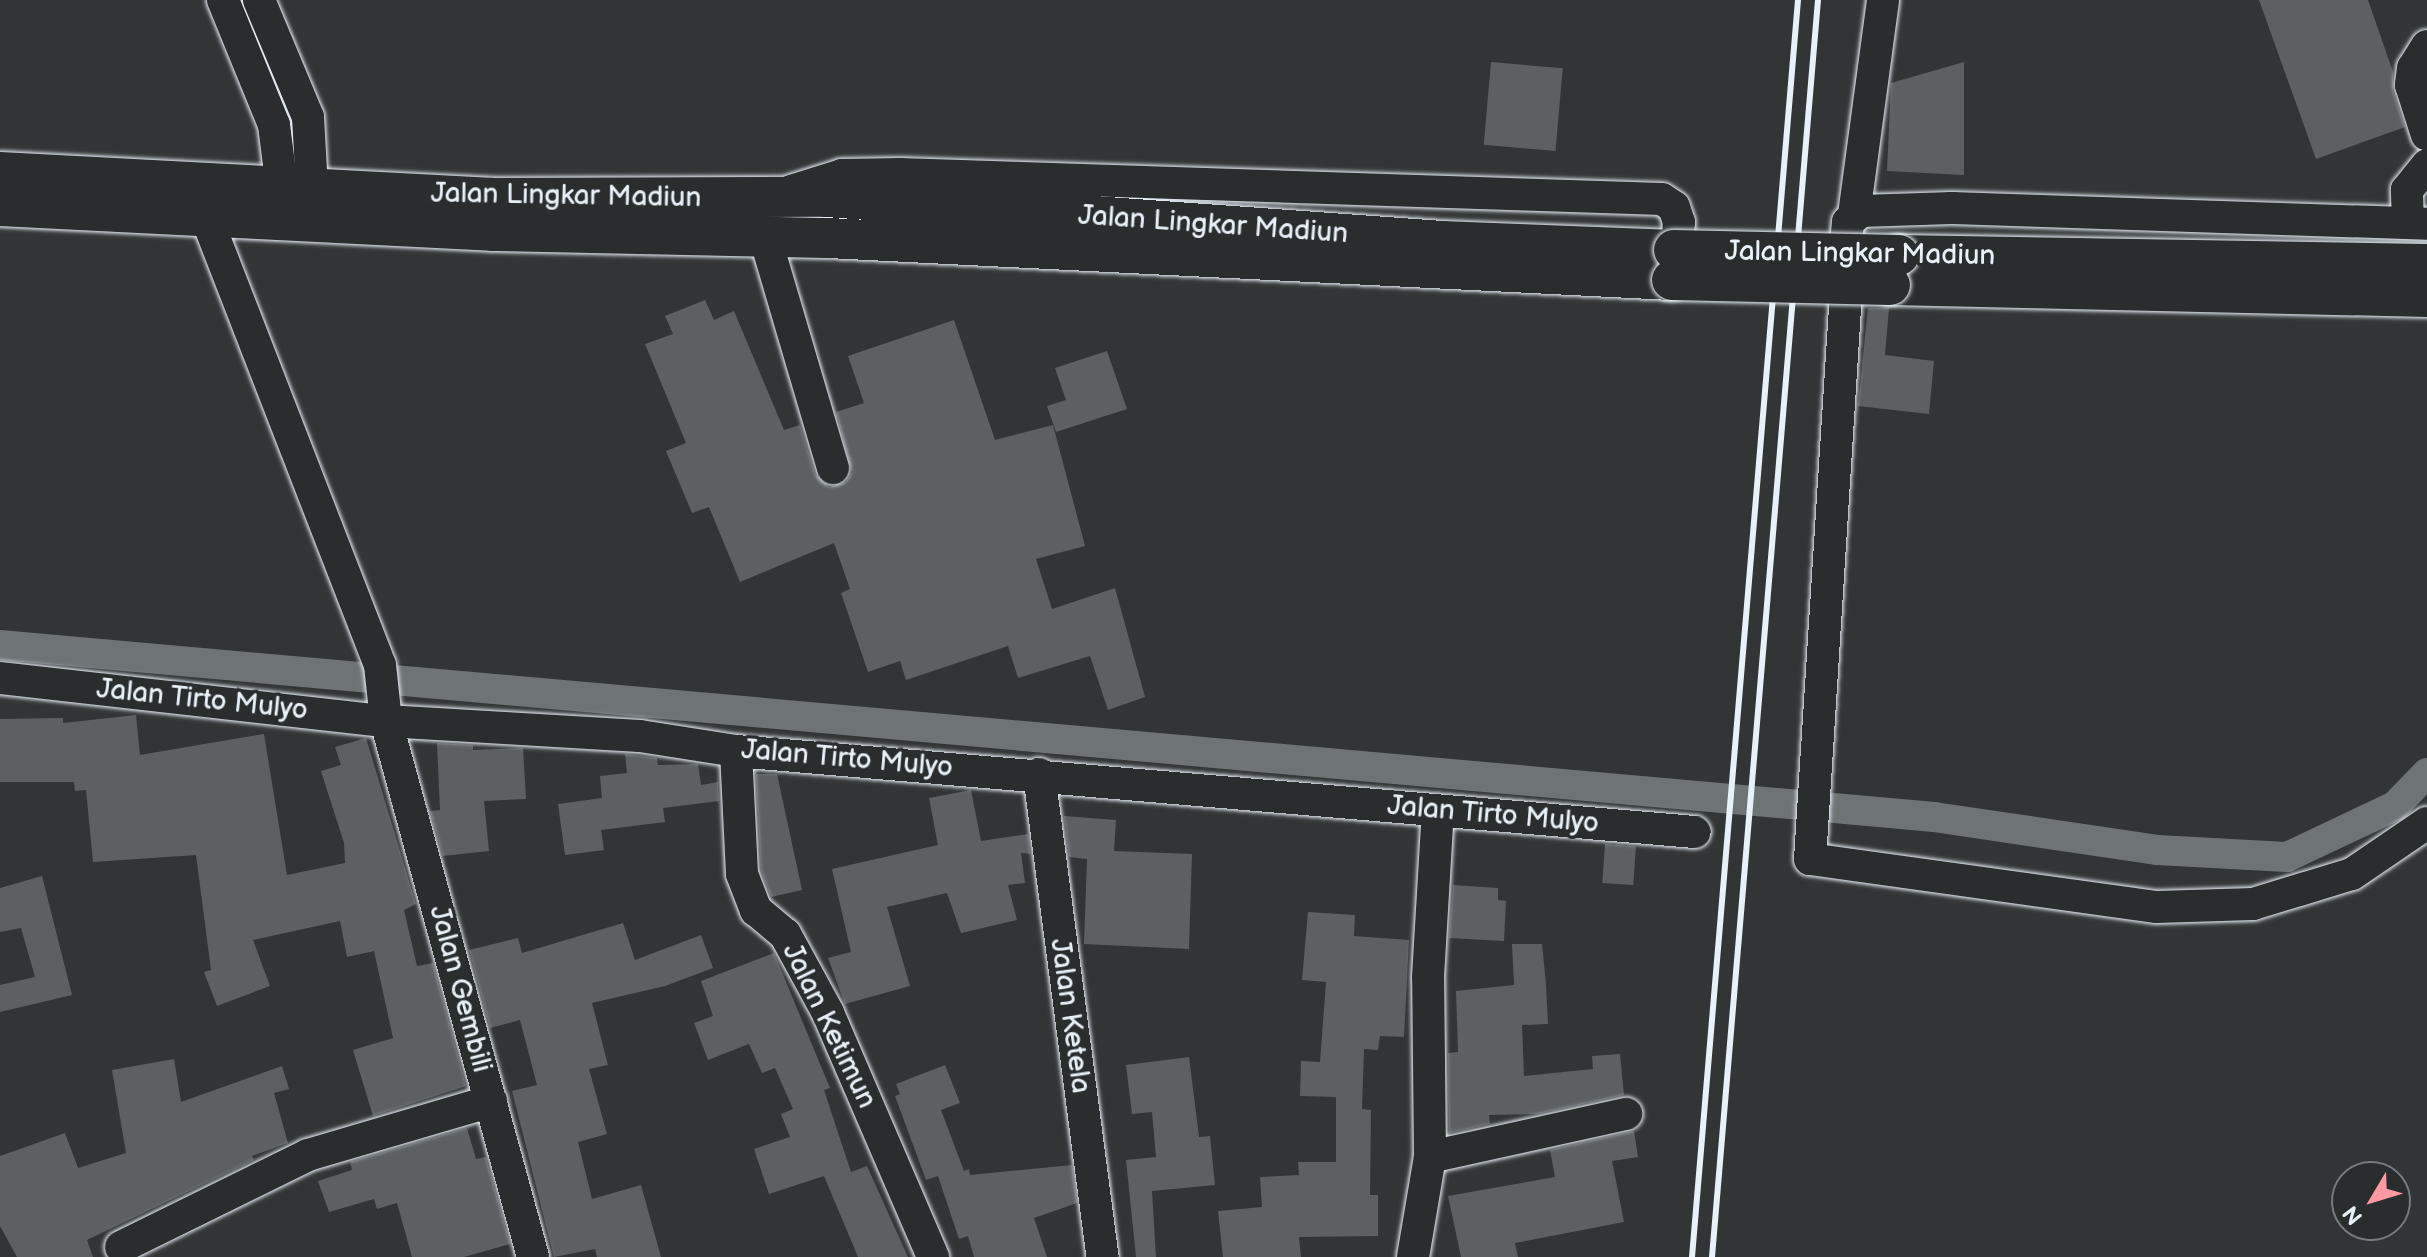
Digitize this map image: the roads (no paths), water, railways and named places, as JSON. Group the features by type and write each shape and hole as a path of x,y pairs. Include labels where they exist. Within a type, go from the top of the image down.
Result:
{"main road":[{"name":"Jalan Lingkar Madiun","path":"0,172 491,198 827,197 1442,241 1791,254 2427,264"},
{"name":"Jalan Lingkar Madiun","path":"0,206 493,231 828,238 1687,281 2427,297"}],"street":[{"path":"223,0 297,188"},
{"path":"259,0 308,117 297,188"},
{"path":"1883,0 1854,215 1848,222 1846,292 1827,528 1817,800 1810,859 2157,907 2253,904 2352,874 2427,823"},
{"path":"2427,46 2413,68 2411,85 2427,135"},
{"path":"1854,215 1952,208 2418,224 2407,190 2427,165"},
{"path":"772,237 825,256 1192,268 1640,290 1671,288 1679,222 1674,207 1662,199 1614,195 1076,178 842,175 777,197"},
{"name":"Jalan Gembili","path":"205,214 380,665 385,716 533,1257"},
{"path":"772,237 833,468"},
{"path":"1846,292 2427,313"},
{"name":"Jalan Tirto Mulyo","path":"0,678 385,716 640,736 736,751 1039,774 1695,832"},
{"name":"Jalan Ketimun","path":"736,751 742,874 756,910 785,934 828,1013 933,1257"},
{"name":"Jalan Ketela","path":"1039,774 1103,1257"},
{"path":"1413,1257 1430,1157 1428,977 1438,811"},
{"path":"121,1247 308,1155 491,1101"},
{"path":"1430,1157 1626,1114"}],"waterway":[{"path":"0,645 1934,817 2157,850 2287,857 2395,806 2427,773"}],"railway":[{"path":"1692,1257 1798,0"},
{"path":"1712,1257 1818,0"}]}
